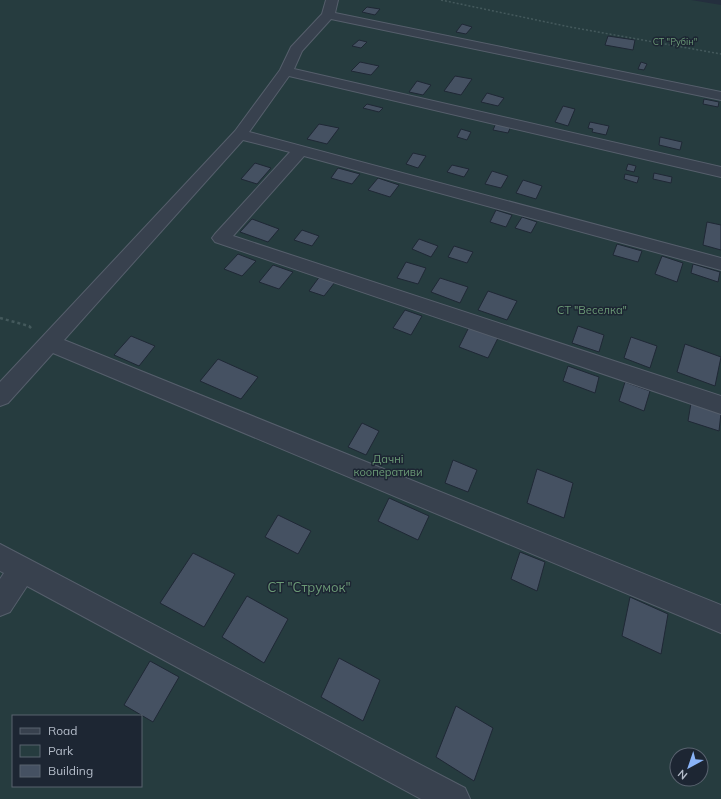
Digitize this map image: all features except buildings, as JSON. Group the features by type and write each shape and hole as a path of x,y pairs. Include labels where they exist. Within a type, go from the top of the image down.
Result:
{"street":[{"path":"0,397 240,134 286,71 296,50 330,8 721,96"},
{"path":"286,71 721,172"},
{"path":"240,134 721,264"},
{"path":"301,150 222,238 721,405"},
{"path":"49,343 721,619"},
{"path":"0,602 11,563 454,799"}],"path":[{"path":"441,0 570,27 721,54"},
{"path":"0,318 29,326 49,343"}],"green space":[{"name":"Дачні кооперативи","path":"0,0 691,0 721,5 721,799 0,799"}],"park label":[{"name":"СТ \"Рубін\"","path":"675,42"},
{"name":"СТ \"Веселка\"","path":"592,310"},
{"name":"СТ \"Струмок\"","path":"309,587"}]}
